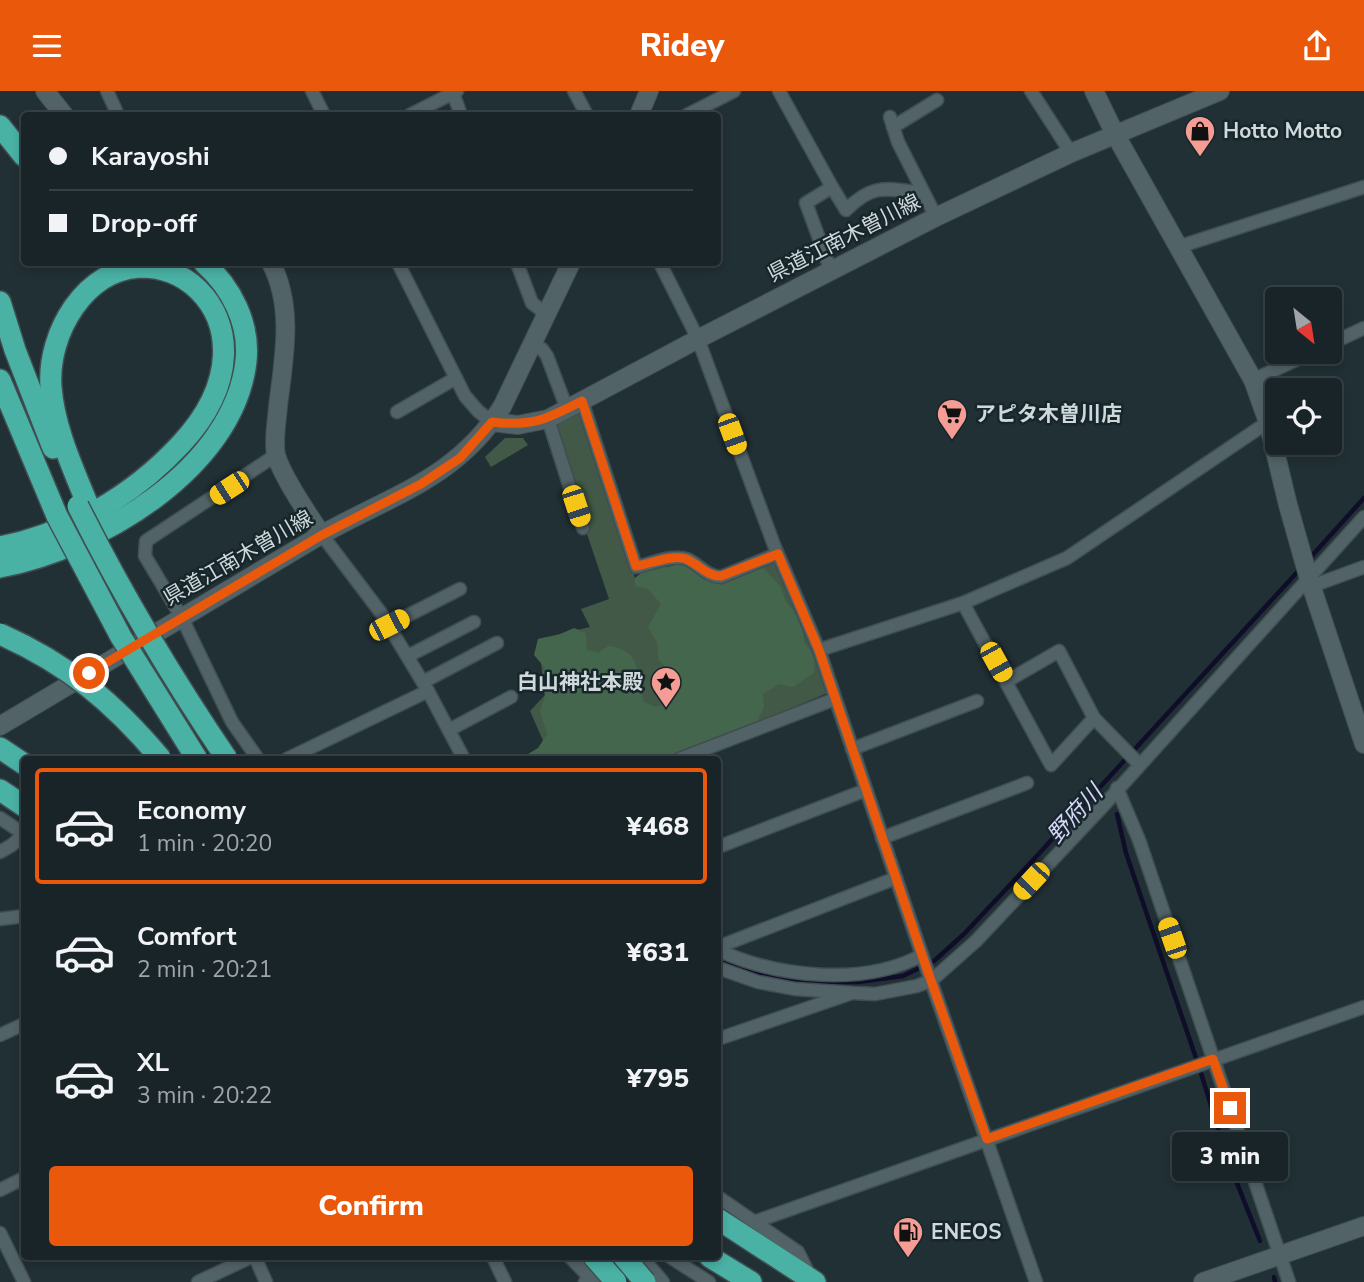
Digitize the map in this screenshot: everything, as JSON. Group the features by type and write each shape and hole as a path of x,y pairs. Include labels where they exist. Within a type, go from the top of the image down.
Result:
{"highway":[{"path":"0,126 21,152"},
{"path":"0,567 54,552 87,539 122,519 176,481 201,456 222,428 236,403 244,375 246,340 238,309 228,290 207,266"},
{"path":"0,547 46,534 78,521 112,501 170,456 204,415 219,384 225,360 224,337 219,318 196,286 161,269 139,268 122,271 94,285 80,297 60,329 51,385 61,436 82,505"},
{"path":"0,302 47,435 142,625 175,682 225,756"},
{"path":"0,380 57,516 121,637 195,756"},
{"path":"0,634 32,648 87,683 116,709 158,756"},
{"path":"0,748 21,762"},
{"path":"0,790 21,804"},
{"path":"721,1221 814,1281"},
{"path":"597,1260 616,1282"},
{"path":"627,1260 645,1282"},
{"path":"715,1260 751,1282"}],"main road":[{"path":"45,91 62,112"},
{"path":"640,112 649,91"},
{"path":"1094,91 1115,134 1253,380 1265,414"},
{"name":"県道江南木曽川線","path":"492,422 518,425 548,419 936,217 1071,152 1220,91"},
{"path":"272,266 281,288 286,328 276,455 300,501 322,535"},
{"name":"県道江南木曽川線","path":"0,726 322,535 421,484 460,458 492,422 570,266"},
{"path":"1277,455 1308,574 1364,744"},
{"path":"1203,1282 1364,1226"}],"street":[{"path":"107,91 117,112"},
{"path":"312,91 322,112"},
{"path":"574,91 585,112"},
{"path":"693,112 734,91"},
{"path":"779,91 846,210 855,201 878,188 923,193"},
{"path":"1031,91 1071,152"},
{"path":"416,112 455,92 460,112"},
{"path":"936,217 898,142 891,122 937,100"},
{"path":"831,271 806,203 832,187"},
{"path":"1178,247 1364,187"},
{"path":"400,266 465,396 492,422"},
{"path":"518,266 532,303 546,314"},
{"path":"662,266 698,339 778,554 819,650 1036,1282"},
{"path":"1342,338 1364,328"},
{"path":"532,345 542,349 575,405 636,566 677,558 687,559 711,576 721,576 778,554"},
{"path":"1253,380 1287,364"},
{"path":"397,412 456,379"},
{"path":"548,419 583,528"},
{"path":"819,650 963,603 1067,558 1265,424"},
{"path":"256,756 232,722 182,618 145,556 146,541 276,455"},
{"path":"721,949 761,967 836,974 883,970 905,965 927,967 976,941 1117,788 1136,761 1364,517"},
{"path":"322,535 389,625 426,686 462,756"},
{"path":"1308,574 1364,567"},
{"path":"389,625 460,589"},
{"path":"963,603 1051,765 1094,718"},
{"path":"408,656 474,622"},
{"path":"293,756 426,686 497,643"},
{"path":"1007,681 1059,651 1094,718 1136,761"},
{"path":"449,730 511,697"},
{"path":"688,756 835,699"},
{"path":"852,748 977,701"},
{"path":"882,838 1027,783"},
{"path":"1117,788 1139,839 1289,1282"},
{"path":"721,846 866,790"},
{"path":"0,818 21,832"},
{"path":"0,852 21,837"},
{"path":"721,947 896,878"},
{"path":"0,919 21,916"},
{"path":"721,969 758,982 795,989 875,994 917,986 927,967"},
{"path":"721,1038 853,993"},
{"path":"754,1222 1364,1007"},
{"path":"0,1035 21,1025"},
{"path":"0,1190 21,1180"},
{"path":"721,1199 798,1252 814,1281"},
{"path":"0,1233 24,1282"},
{"path":"198,1282 246,1260"},
{"path":"255,1260 266,1282"},
{"path":"494,1260 505,1282"},
{"path":"572,1260 590,1281 620,1260"},
{"path":"645,1260 663,1282"},
{"path":"675,1260 709,1282"}],"green space":[{"path":"576,404 635,578 682,563 712,576 781,561 832,691 678,756 550,756 530,711 545,695 538,639 590,627 581,609 609,599 548,419"},
{"path":"505,438 523,438 528,445 491,467 485,457"},
{"path":"682,563 710,572 760,565 781,587 786,602 801,618 804,642 815,657 814,673 793,687 779,684 763,694 764,707 757,722 733,736 712,739 691,753 671,756 525,756 538,748 547,734 540,711 545,696 541,677 545,668 534,655 538,639 574,628 586,633 587,650 598,653 608,646 619,648 633,658 644,702 656,707 669,701 672,675 659,660 657,642 648,627 661,604 648,589 635,586 635,578 648,567 667,567"}],"waterway":[{"name":"野府川","path":"1309,559 1364,498"},
{"name":"野府川","path":"721,958 755,972 817,982 858,982 903,976 934,961 964,934 1023,871 1301,568"},
{"path":"1117,814 1126,853 1196,1058"},
{"path":"1201,1073 1227,1158 1260,1241"},
{"path":"1274,1277 1275,1282"}],"place":[{"name":"Hotto Motto","path":"1200,158"},
{"name":"アピタ木曽川店","path":"952,441"},
{"name":"白山神社本殿","path":"666,709"},
{"name":"ENEOS","path":"908,1259"}],"route":[{"path":"89,673 322,535 421,484 460,458 492,422 518,425 548,419 582,401 636,566 677,558 687,559 711,576 721,576 778,554 809,622 987,1139 1213,1059 1230,1108"}]}
